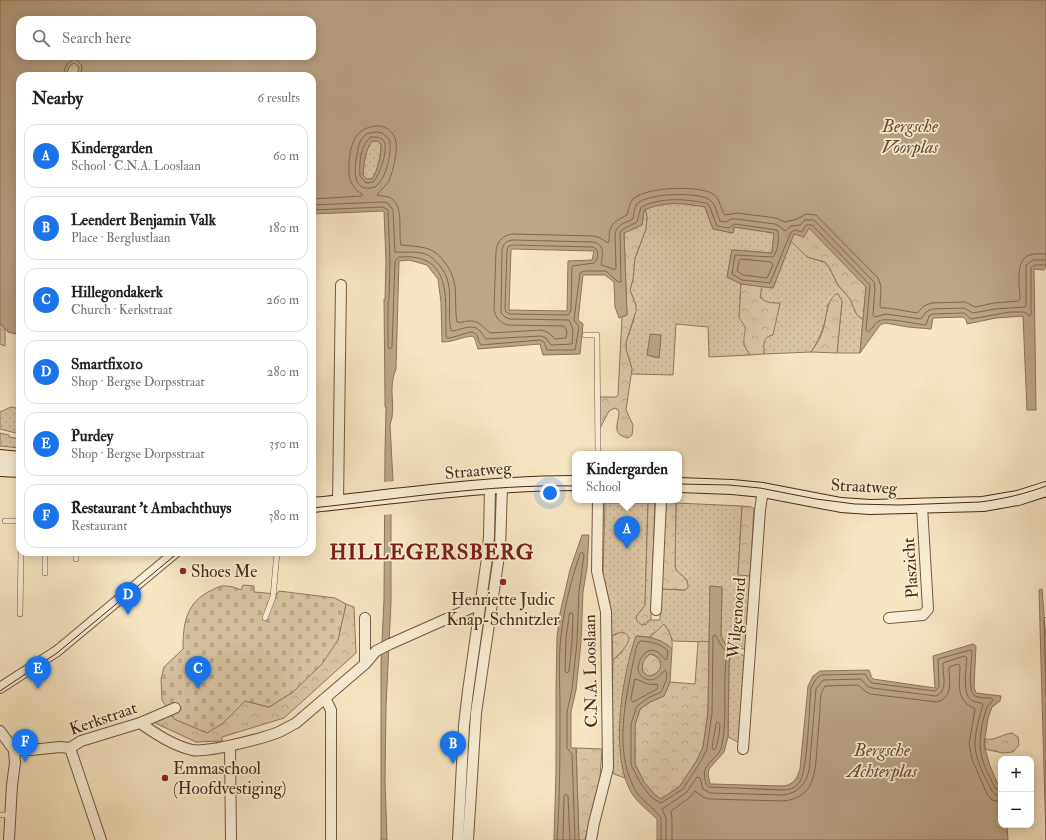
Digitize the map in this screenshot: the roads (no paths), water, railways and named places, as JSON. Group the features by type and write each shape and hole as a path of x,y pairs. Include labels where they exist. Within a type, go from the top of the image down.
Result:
{"street":[{"path":"338,502 341,285"},
{"path":"0,457 16,459"},
{"path":"0,469 16,470"},
{"name":"Straatweg","path":"316,505 489,486 539,483 572,484"},
{"path":"470,712 491,605 500,549 502,487 504,485"},
{"name":"Straatweg","path":"682,485 763,490 841,505 870,507 983,504 1018,498 1046,488"},
{"path":"463,838 470,712 480,604 489,536 489,486"},
{"name":"Wilgenoord","path":"744,749 748,673 754,617 760,510 763,490"},
{"name":"C.N.A. Looslaan","path":"591,840 608,768 606,612 597,571 598,503"},
{"path":"656,610 661,503"},
{"name":"Plaszicht","path":"889,618 923,616 928,609 922,506"},
{"path":"0,688 57,650 171,556"},
{"path":"140,722 173,744 194,750 230,746 269,736 296,723 364,664 376,651 480,604 491,605"},
{"path":"364,664 365,618"},
{"path":"325,698 331,710 331,840"},
{"name":"Kerkstraat","path":"14,750 60,747 70,748 81,741 140,722 175,708"},
{"path":"0,731 14,750 15,763 12,785 5,815 8,840"},
{"path":"230,746 231,840"},
{"path":"70,748 101,840"}],"lane":[{"path":"585,335 597,336 598,451"},
{"path":"5,521 16,521"},
{"path":"20,614 21,556"},
{"path":"44,573 45,556"},
{"path":"265,618 273,597 277,556"}],"water":[{"name":"Bergsche Voorplas","path":"0,0 1046,0 1046,266 1044,270 1034,269 1036,410 1027,410 1023,316 996,318 967,324 963,317 933,318 931,329 885,323 880,325 860,353 866,287 809,228 804,237 794,234 773,288 741,284 727,277 732,250 772,253 774,233 734,227 733,233 713,229 705,207 667,204 644,210 642,225 624,233 627,315 619,318 615,307 614,282 605,275 583,275 578,320 583,324 580,354 543,355 540,344 478,349 473,336 442,342 441,302 438,279 427,265 409,260 399,261 396,369 392,384 393,411 390,425 393,481 391,481 391,602 386,707 385,780 387,840 381,840 381,663 384,600 386,407 384,299 386,262 384,211 316,214 316,72 78,72 79,67 74,63 69,67 67,72 16,72 16,334 8,332 0,323","holes":["372,141 377,141 381,144 381,152 378,167 372,179 367,179 363,175 365,157","511,250 594,251 592,260 568,261 567,311 509,310"]},
{"path":"650,334 661,335 659,358 647,355"},
{"path":"582,535 589,535 587,568 583,592 581,642 576,690 571,712 571,748 576,748 579,840 554,840 557,637 560,613 570,570"},
{"name":"Bergsche Achterplas","path":"710,586 722,587 721,636 727,647 732,647 729,664 728,737 724,752 709,769 708,774 710,784 783,786 794,781 800,769 808,686 813,676 820,671 869,670 873,679 935,688 933,656 973,644 976,646 974,687 976,693 1001,696 1000,701 992,707 988,718 984,745 990,766 998,784 998,828 1007,828 1008,840 657,840 657,819 639,802 630,790 624,774 621,756 619,735 620,714 626,672 636,636 660,641 672,649 670,682 664,696 650,702 640,709 635,725 635,764 644,782 655,795 661,799 680,786 697,760 703,747 708,712","holes":["650,654 659,659 661,666 657,673 648,676 643,672 642,666 646,657"]},
{"path":"1042,589 1046,640 1046,840 1039,590"}],"tram line":[{"path":"682,484 729,485 760,488 816,499 855,504 899,505 980,502 1014,496 1046,486"},
{"path":"316,508 509,487 572,486"},
{"path":"0,691 57,653 174,556"}],"place":[{"name":"Kindergarden","path":"627,549"},
{"name":"Shoes Me","path":"183,571"},
{"name":"Henriette Judic Knap-Schnitzler","path":"503,582"},
{"name":"Smartfix010","path":"128,615"},
{"name":"Purdey","path":"38,689"},
{"name":"Hillegondakerk","path":"198,689"},
{"name":"Restaurant 't Ambachthuys","path":"25,762"},
{"name":"Leendert Benjamin Valk","path":"453,764"},
{"name":"Emmaschool (Hoofdvestiging)","path":"165,778"}],"district":[{"name":"HILLEGERSBERG","path":"432,552"}]}
